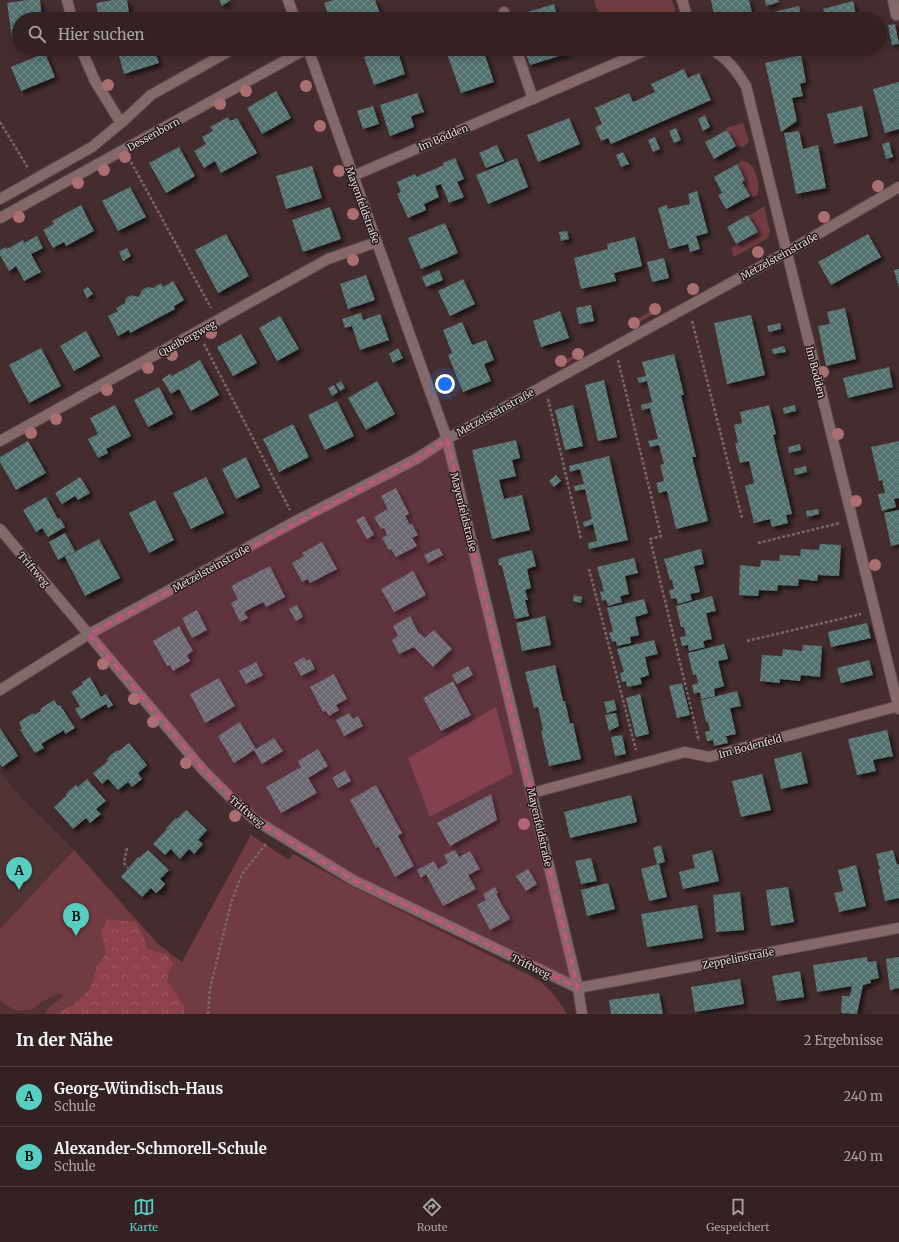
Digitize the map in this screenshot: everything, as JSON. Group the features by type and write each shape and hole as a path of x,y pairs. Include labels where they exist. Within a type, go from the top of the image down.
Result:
{"street":[{"path":"67,0 70,12"},
{"path":"288,0 291,12"},
{"path":"682,0 686,12"},
{"path":"892,0 896,15"},
{"path":"84,56 95,81 121,123"},
{"path":"0,199 92,147 151,95 221,56"},
{"name":"Dessenborn","path":"0,218 294,56"},
{"name":"Mayenfeldstraße","path":"310,56 447,439 578,988 582,1014"},
{"path":"518,56 533,99"},
{"name":"Im Bodden","path":"353,176 634,56"},
{"name":"Im Bodden","path":"721,56 735,68 746,86 899,708"},
{"name":"Metzelsteinstraße","path":"0,690 89,634 296,521 416,459 447,439 787,252 899,188"},
{"name":"Quelbergweg","path":"0,440 328,259 377,242"},
{"name":"Triftweg","path":"0,529 203,770 255,820 353,880 578,988"},
{"name":"Im Bodenfeld","path":"532,793 685,752 709,757 899,708"},
{"name":"Zeppelinstraße","path":"578,988 899,928"}],"path":[{"path":"0,122 28,166 28,174 32,181"},
{"path":"124,150 218,321"},
{"path":"689,306 742,518"},
{"path":"198,332 296,521"},
{"path":"615,346 661,536 650,540 702,756"},
{"path":"545,385 581,539"},
{"path":"758,543 852,520"},
{"path":"589,570 639,764"},
{"path":"747,641 875,611"},
{"path":"208,1014 210,989 231,903 242,874 275,833"},
{"path":"127,848 124,863 128,868"}],"highlighted area":[{"path":"447,439 578,988 353,880 255,820 203,770 89,634 416,459"}],"shaded area":[{"path":"594,0 672,0 676,11 674,12 598,12"},
{"path":"743,123 749,141 743,147 736,146 726,128"},
{"path":"742,161 751,165 758,180 759,186 757,195 751,198 742,182 745,180 737,164"},
{"path":"764,206 770,231 768,238 734,257 731,248 758,232 749,216"},
{"path":"655,309 657,312 634,325 632,322"},
{"path":"583,350 585,353 562,366 560,363"},
{"path":"496,707 513,773 430,817 408,758"},
{"path":"0,773 25,802 74,850 158,944 126,1014 0,1014"},
{"path":"251,835 289,860 293,854 351,886 535,978 553,994 567,1014 45,1014 48,1008 63,997 60,993 43,1001 33,1009 19,1011 5,1005 0,999 0,929 74,850 158,944 182,962"}],"green space":[{"path":"108,919 135,922 142,933 148,949 168,955 173,964 169,970 167,981 184,1006 184,1014 59,1014 65,1008 73,1005 90,989 97,966 106,954 101,930"}],"building":[{"path":"40,0 41,12 12,12 12,38 7,3"},
{"path":"113,0 127,0 129,12 98,12 96,3"},
{"path":"219,0 231,0 222,6"},
{"path":"333,0 375,0 379,12 327,12 324,3"},
{"path":"711,0 749,0 752,12 713,12"},
{"path":"765,0 778,0 779,2 766,6"},
{"path":"853,1 855,12 824,12 823,9"},
{"path":"554,4 556,12 527,12"},
{"path":"799,6 800,12 774,12"},
{"path":"895,24 899,44 892,45 888,25"},
{"path":"38,56 46,56 55,77 21,91 11,67"},
{"path":"119,56 156,56 159,63 124,74"},
{"path":"399,56 405,74 374,85 364,57"},
{"path":"448,56 485,56 494,82 461,93"},
{"path":"527,56 559,56 530,65"},
{"path":"801,56 806,82 800,84 803,96 792,98 797,121 781,132 765,63"},
{"path":"684,69 688,78 699,73 711,100 611,144 608,138 601,141 595,127 602,124 595,108 629,93 633,102 655,92 651,84"},
{"path":"899,82 899,129 885,133 873,89"},
{"path":"276,91 291,118 262,134 247,108"},
{"path":"417,93 424,112 411,116 414,127 390,136 380,105"},
{"path":"373,106 379,124 363,129 357,111"},
{"path":"862,106 868,136 834,144 827,114"},
{"path":"705,115 710,127 703,131 698,119"},
{"path":"228,117 230,121 237,118 257,153 221,173 215,161 204,168 194,151 206,144 202,137 213,131 210,127"},
{"path":"569,118 580,144 538,162 527,135"},
{"path":"676,128 681,140 674,143 669,131"},
{"path":"727,130 736,146 714,159 705,142"},
{"path":"799,131 803,149 818,145 826,188 796,194 784,133"},
{"path":"655,137 660,149 653,152 648,140"},
{"path":"889,142 893,157 886,159 882,144"},
{"path":"497,145 504,161 486,168 479,153"},
{"path":"179,147 195,176 166,193 149,163"},
{"path":"623,152 629,164 621,167 616,155"},
{"path":"455,158 464,179 457,182 464,197 449,203 441,184 435,186 439,197 424,204 426,210 408,218 397,194 401,192 397,182 415,174 416,177 444,165 443,163"},
{"path":"517,158 528,187 488,204 476,175"},
{"path":"737,164 745,180 742,182 750,196 726,209 718,195 722,193 714,177"},
{"path":"312,166 322,198 286,209 276,176"},
{"path":"130,187 146,217 118,231 102,201"},
{"path":"697,191 708,233 696,236 700,249 690,252 688,244 669,249 658,208 667,205 668,209 690,204 688,194"},
{"path":"81,205 94,231 66,246 64,242 53,248 43,230 54,224 52,221"},
{"path":"330,207 341,239 303,252 292,220"},
{"path":"748,215 758,232 736,244 727,227"},
{"path":"445,223 458,253 421,269 408,238"},
{"path":"567,231 569,239 561,241 559,232"},
{"path":"226,234 249,276 218,293 195,250"},
{"path":"868,234 881,257 831,285 818,262"},
{"path":"37,236 43,248 31,254 41,272 24,281 16,266 9,271 0,255 0,250 6,247 7,249 23,240 24,243"},
{"path":"635,237 642,266 614,273 616,281 581,289 574,258 608,249 607,244"},
{"path":"127,248 131,256 123,261 119,252"},
{"path":"664,258 669,278 652,282 647,262"},
{"path":"899,269 899,288 894,270"},
{"path":"439,270 443,280 426,287 422,277"},
{"path":"366,275 375,300 348,309 340,284"},
{"path":"463,279 475,304 450,316 438,291"},
{"path":"173,281 184,300 174,306 175,309 130,333 129,330 118,336 108,316 118,311 116,308 125,303 126,298 132,295 137,297 140,295 142,290 148,287 153,288 161,283 163,287"},
{"path":"88,287 93,294 87,298 83,290"},
{"path":"591,305 594,321 579,324 576,308"},
{"path":"845,308 856,359 826,366 818,326 830,324 827,312"},
{"path":"560,311 569,338 541,347 533,321"},
{"path":"361,313 363,320 380,314 389,340 360,350 352,326 345,328 342,319"},
{"path":"751,315 765,375 727,384 714,323"},
{"path":"280,316 299,349 277,361 259,328"},
{"path":"462,322 472,345 486,340 494,360 484,364 491,381 463,392 448,355 452,353 443,330"},
{"path":"780,323 781,329 769,332 767,326"},
{"path":"86,331 100,356 74,371 60,346"},
{"path":"241,334 257,363 233,376 217,347"},
{"path":"784,346 786,352 773,354 772,349"},
{"path":"41,348 61,386 29,403 9,365"},
{"path":"398,348 403,358 393,363 389,354"},
{"path":"674,354 684,395 681,395 696,457 692,457 708,521 676,529 667,491 659,493 656,483 664,481 660,465 664,464 659,445 650,447 648,441 658,439 650,408 642,410 641,405 652,402 647,381 639,383 637,378 646,376 642,362"},
{"path":"200,360 219,395 191,411 179,389 171,394 162,379 170,374 172,376"},
{"path":"889,367 893,387 848,398 843,378"},
{"path":"604,380 617,437 598,441 585,385"},
{"path":"341,381 345,388 340,391 336,384"},
{"path":"377,381 395,414 366,430 348,398"},
{"path":"334,385 338,392 332,396 328,388"},
{"path":"159,387 173,414 148,427 134,400"},
{"path":"337,401 354,436 325,450 308,415"},
{"path":"115,405 131,436 106,449 108,453 98,458 88,439 98,434 90,418"},
{"path":"573,405 583,446 565,450 555,410"},
{"path":"769,405 776,434 773,435 792,514 786,515 788,523 772,527 770,519 754,523 745,486 754,483 749,461 740,463 735,443 738,443 734,425 742,423 740,412"},
{"path":"795,405 796,411 784,414 783,408"},
{"path":"293,424 309,457 279,472 263,439"},
{"path":"516,440 520,458 512,460 516,476 499,480 504,499 522,495 530,530 492,539 472,450"},
{"path":"28,441 46,473 16,490 0,462 0,457"},
{"path":"899,441 899,498 894,499 896,507 882,511 878,494 885,493 882,480 879,481 871,447"},
{"path":"800,444 801,450 789,453 788,447"},
{"path":"609,456 628,540 589,549 588,543 597,541 593,524 584,527 583,522 592,519 585,489 575,491 574,486 584,484 580,469 570,472 569,466"},
{"path":"246,457 260,487 236,499 222,469"},
{"path":"806,466 807,472 795,475 794,469"},
{"path":"556,475 561,481 554,487 549,481"},
{"path":"80,477 90,493 78,500 75,496 62,504 55,493"},
{"path":"206,477 224,513 191,529 173,493"},
{"path":"396,488 409,514 405,516 410,525 412,524 418,535 412,538 417,546 396,557 391,549 389,550 382,538 387,535 384,528 381,529 374,517 388,509 381,496"},
{"path":"46,497 58,519 60,518 65,527 48,537 42,528 36,532 23,510"},
{"path":"155,500 174,540 149,553 129,513"},
{"path":"818,509 819,514 807,517 806,511"},
{"path":"899,510 899,544 891,546 884,513"},
{"path":"364,516 374,535 367,539 356,520"},
{"path":"65,533 75,551 58,560 49,542"},
{"path":"99,539 120,578 85,596 65,557"},
{"path":"322,542 337,569 310,583 308,579 302,582 292,563 304,556 302,553"},
{"path":"820,544 841,545 839,576 818,575 817,581 799,579 798,586 778,585 777,591 759,590 758,596 739,595 740,565 760,567 761,560 779,561 780,555 800,556 801,549 819,550"},
{"path":"439,548 443,555 428,563 424,555"},
{"path":"701,549 704,564 694,566 700,592 690,594 692,600 678,604 676,598 671,599 669,590 674,589 664,559"},
{"path":"532,550 536,566 527,569 531,588 525,590 528,600 525,600 529,616 515,619 502,566 499,565 498,560 500,558"},
{"path":"634,558 638,573 625,576 629,594 620,596 622,602 608,606 606,600 602,601 600,592 604,591 597,567"},
{"path":"270,566 285,597 266,607 263,602 244,612 248,618 240,622 231,603 238,599 231,586"},
{"path":"413,571 426,595 394,612 381,589"},
{"path":"574,595 582,597 581,603 573,601"},
{"path":"712,596 716,611 706,613 712,639 703,641 705,647 689,651 688,645 682,646 680,637 686,636 684,627 681,627 676,606"},
{"path":"644,599 648,613 635,617 639,635 630,637 631,643 617,646 616,641 612,642 609,633 613,631 607,608"},
{"path":"297,605 303,617 296,621 289,609"},
{"path":"197,610 207,630 192,638 182,618"},
{"path":"410,616 418,632 425,638 434,630 452,649 433,667 414,647 399,654 392,640 398,636 393,626"},
{"path":"545,616 551,645 522,651 516,623"},
{"path":"867,623 871,638 831,647 828,632"},
{"path":"179,626 193,651 187,655 190,661 173,671 170,665 167,666 153,641"},
{"path":"654,640 658,654 645,657 649,675 640,678 642,684 627,687 626,681 622,682 620,673 624,672 617,649"},
{"path":"724,644 728,659 718,661 724,686 714,689 715,696 701,699 700,692 694,694 692,685 698,683 696,674 693,675 688,653"},
{"path":"803,645 822,646 820,677 801,675 800,681 780,679 780,683 760,681 762,655 782,656 783,649 802,651"},
{"path":"304,657 306,661 310,659 315,669 301,676 294,663"},
{"path":"869,660 873,675 841,683 837,668"},
{"path":"256,662 263,675 246,684 239,671"},
{"path":"555,665 570,724 573,723 581,759 549,766 541,731 543,730 538,707 534,708 525,672"},
{"path":"468,666 473,675 457,684 452,675"},
{"path":"334,674 347,699 336,705 339,710 329,716 326,711 323,712 310,687"},
{"path":"90,677 101,697 106,694 113,705 108,708 106,704 81,719 75,709 80,706 71,692"},
{"path":"219,678 235,706 205,723 190,694"},
{"path":"453,681 471,715 441,731 423,698"},
{"path":"682,683 690,715 677,718 669,686"},
{"path":"737,691 741,706 730,708 736,734 726,736 728,743 714,746 713,740 707,741 705,732 710,731 708,722 706,722 701,700"},
{"path":"640,694 649,734 636,737 626,698"},
{"path":"54,700 58,706 60,705 75,728 65,734 64,730 41,744 44,748 35,753 20,730 22,729 19,722 33,713 34,715 41,711 40,709"},
{"path":"614,700 617,710 607,713 604,702"},
{"path":"349,713 353,719 358,716 363,726 344,736 336,720"},
{"path":"616,713 619,726 609,731 605,715"},
{"path":"240,722 256,749 274,738 283,751 262,764 254,750 234,763 218,736"},
{"path":"0,728 18,756 2,767 0,764"},
{"path":"887,730 893,756 873,760 876,771 857,775 848,739"},
{"path":"622,735 626,754 615,756 611,737"},
{"path":"129,743 147,765 138,773 142,779 132,787 128,782 118,790 108,779 102,784 93,773 108,761 107,759 112,754 118,750 119,751"},
{"path":"318,749 328,766 308,778 317,793 281,813 266,787 301,767 298,761"},
{"path":"801,752 808,783 781,789 774,759"},
{"path":"345,770 351,781 338,788 332,778"},
{"path":"762,774 771,810 741,817 732,781"},
{"path":"87,779 106,801 96,809 101,814 90,823 86,818 73,829 54,807 67,795 66,794 71,789 76,785 78,787"},
{"path":"376,785 402,833 398,836 414,866 395,877 378,846 376,848 350,800"},
{"path":"491,794 497,820 450,846 437,823"},
{"path":"631,795 637,822 570,838 564,812"},
{"path":"186,810 207,830 198,840 203,844 194,854 189,849 180,859 171,849 165,855 153,844 167,829 166,828"},
{"path":"661,845 665,862 657,864 653,848"},
{"path":"148,850 169,870 160,879 165,884 161,889 156,893 151,888 142,897 121,877 138,857 139,858"},
{"path":"455,850 459,857 470,851 480,869 468,875 476,889 443,906 426,874 421,878 417,870 434,861 438,869 448,863 444,855"},
{"path":"712,850 719,881 683,889 679,872 695,868 692,855"},
{"path":"893,850 897,865 899,864 899,898 885,901 876,854"},
{"path":"591,858 597,881 581,884 575,861"},
{"path":"659,864 667,897 649,901 641,869"},
{"path":"856,865 866,906 839,912 834,893 843,891 838,870"},
{"path":"528,869 537,884 526,891 516,876"},
{"path":"608,883 615,909 587,916 581,890"},
{"path":"495,887 498,893 496,894 510,919 490,930 477,905 486,900 483,894"},
{"path":"788,887 794,922 771,926 766,890"},
{"path":"740,892 744,930 716,932 713,895"},
{"path":"697,905 703,938 647,947 641,914"},
{"path":"867,957 868,962 876,961 879,978 870,980 871,983 863,985 857,1014 841,1013 842,996 850,996 852,986 817,992 813,965"},
{"path":"899,957 899,988 890,990 886,959"},
{"path":"800,971 804,997 777,1001 772,976"},
{"path":"740,979 744,1004 695,1012 691,987"},
{"path":"659,993 663,1014 611,1014 609,1000"}],"place":[{"name":"Georg-Wündisch-Haus","path":"19,890"},
{"name":"Alexander-Schmorell-Schule","path":"76,936"}]}
